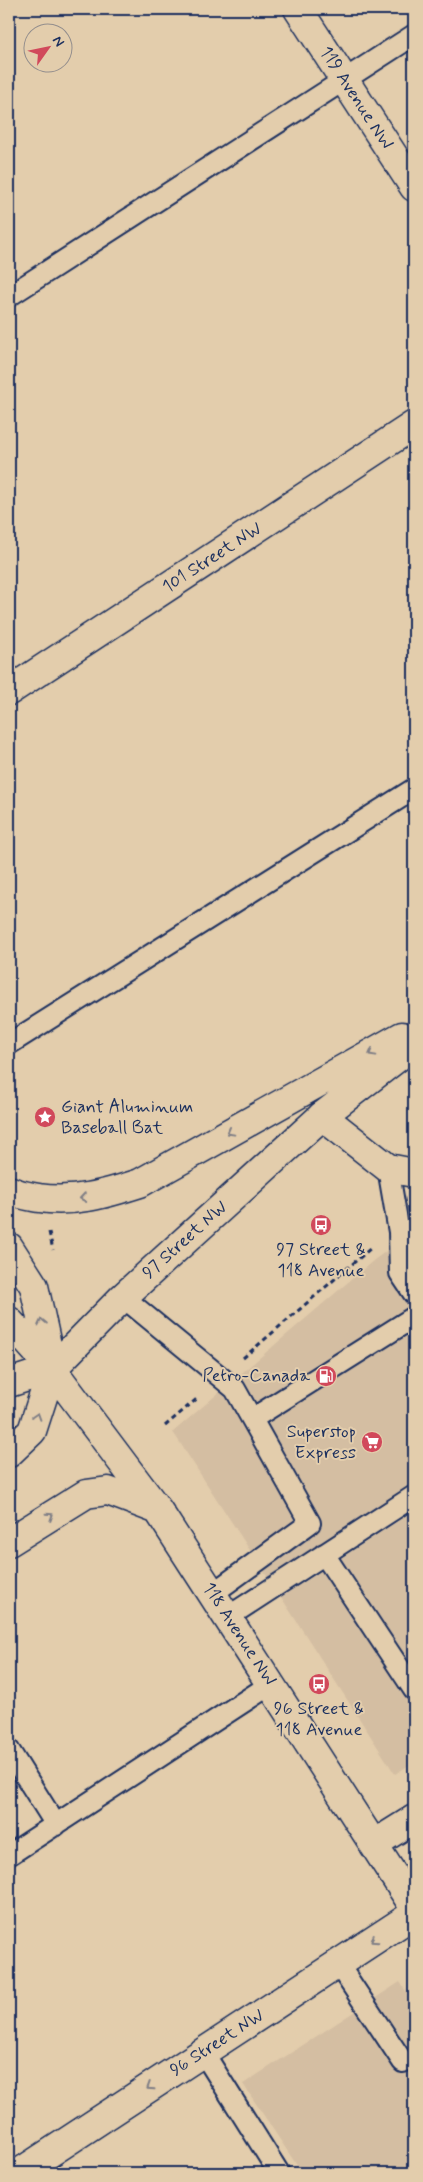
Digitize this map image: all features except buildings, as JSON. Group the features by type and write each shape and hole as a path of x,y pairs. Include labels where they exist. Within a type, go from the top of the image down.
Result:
{"main road":[{"name":"119 Avenue NW","path":"298,9 414,187"},
{"name":"101 Street NW","path":"9,691 414,426"},
{"path":"9,1190 17,1194 69,1200 99,1196 140,1183 414,1029"},
{"name":"97 Street NW","path":"9,1454 32,1431 52,1370 123,1297 322,1116 414,1045"},
{"path":"322,1116 401,1171"},
{"name":"118 Avenue NW","path":"9,1247 34,1286 52,1370"},
{"name":"118 Avenue NW","path":"9,1321 52,1370 158,1510 414,1907"},
{"name":"97 Street NW","path":"9,1383 52,1370"},
{"path":"9,1542 86,1494 108,1491 158,1510"},
{"path":"374,1844 414,1819"},
{"name":"96 Street NW","path":"19,2173 414,1914"}],"lane":[{"path":"9,296 414,35"},
{"path":"9,1044 414,789"},
{"path":"401,1171 400,1273 414,1294"},
{"path":"123,1297 236,1389 310,1523 212,1594"},
{"path":"252,1419 414,1317"},
{"path":"228,1617 414,1496"},
{"path":"324,1554 414,1690"},
{"path":"9,1856 271,1684"},
{"path":"9,1750 56,1824"},
{"path":"338,1964 404,2062"},
{"path":"203,2052 279,2173"}],"path":[{"path":"49,1229 51,1248"},
{"path":"165,1426 364,1252 399,1232"}],"shaded area":[{"path":"414,1231 414,1481 270,1581 173,1432 374,1260"},
{"path":"414,1511 414,1762 395,1774 281,1597"},
{"path":"400,1982 414,2004 414,2173 302,2173 243,2084"}],"place":[{"name":"Giant Aluminum Baseball Bat","path":"45,1117"},
{"name":"97 Street & 118 Avenue","path":"321,1225"},
{"name":"Petro-Canada","path":"326,1376"},
{"name":"Superstop Express","path":"372,1442"},
{"name":"96 Street & 118 Avenue","path":"319,1684"}]}
